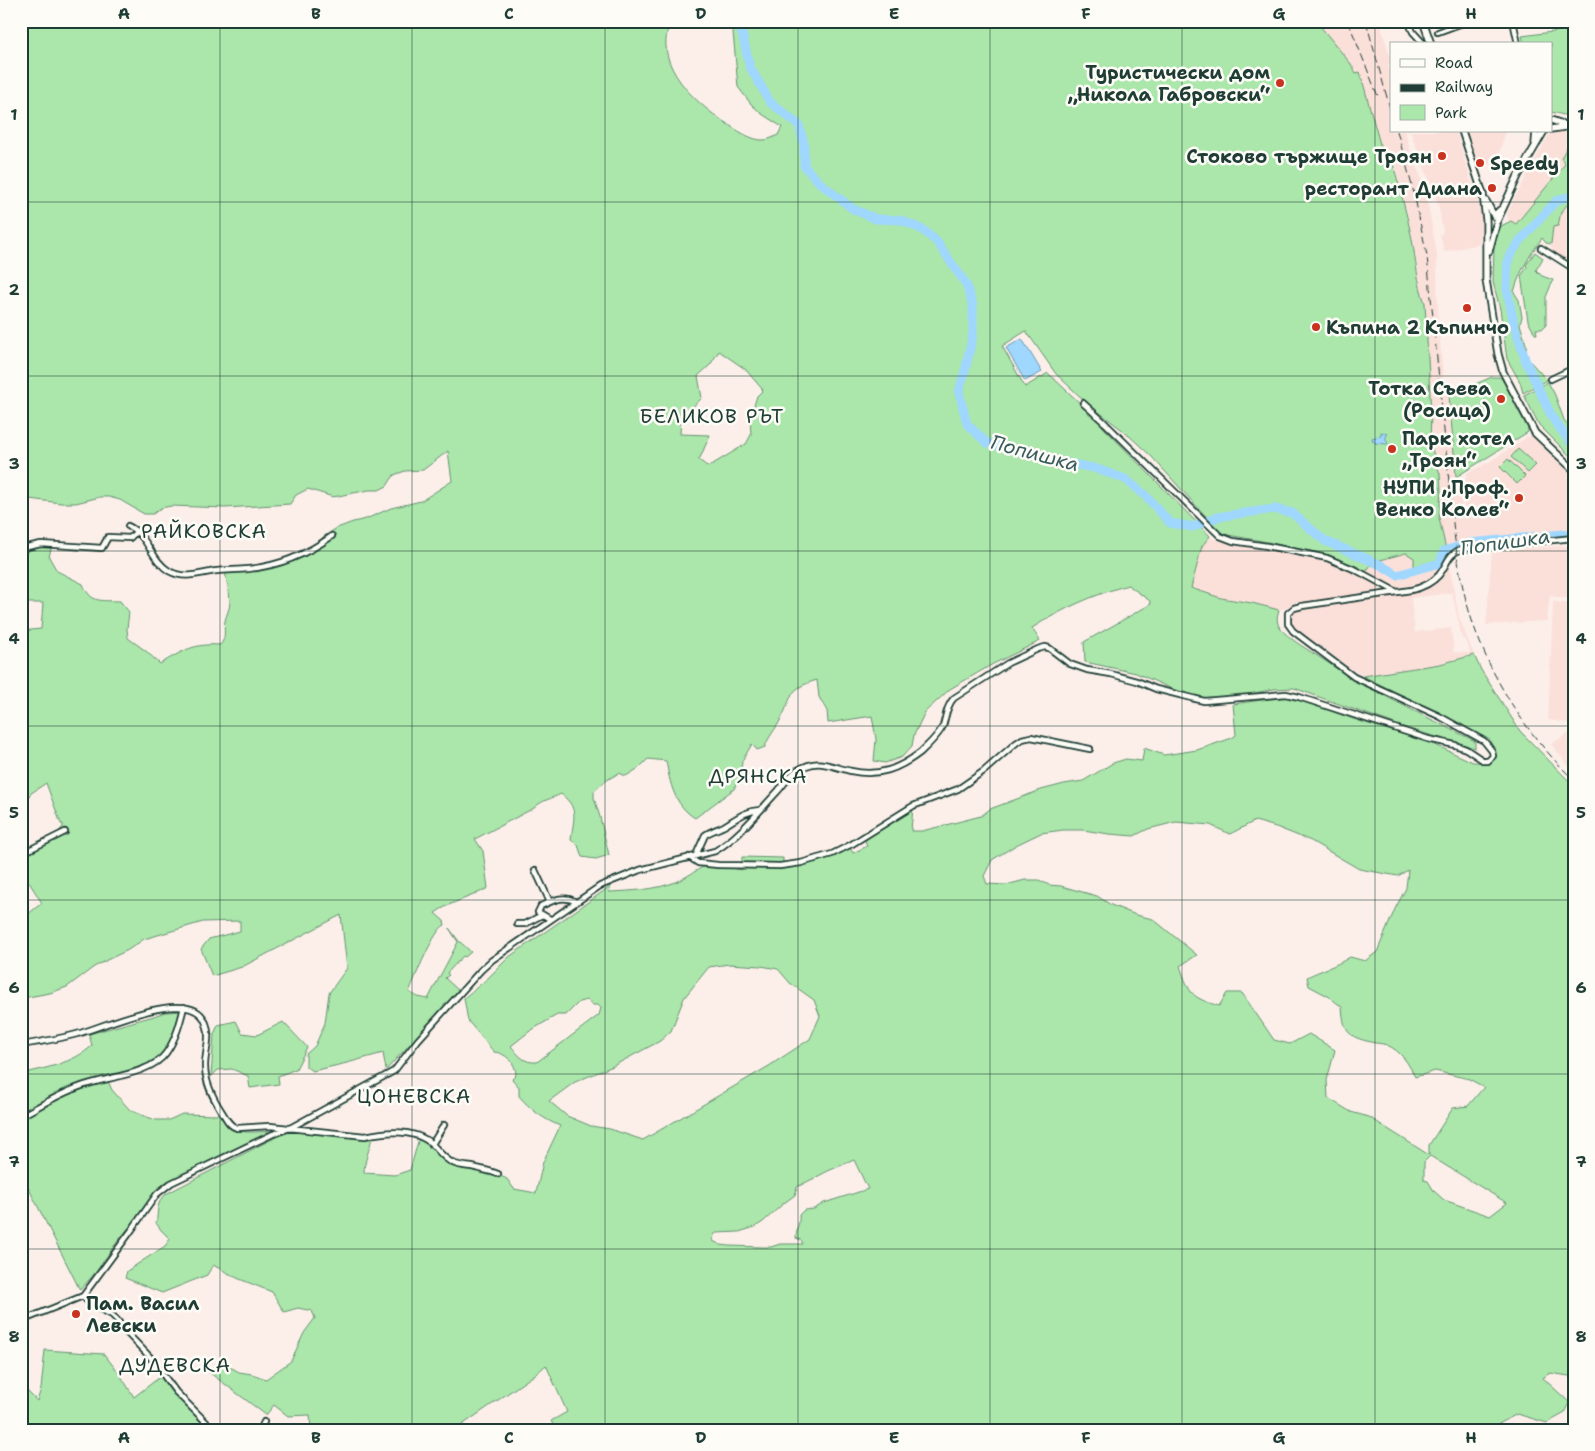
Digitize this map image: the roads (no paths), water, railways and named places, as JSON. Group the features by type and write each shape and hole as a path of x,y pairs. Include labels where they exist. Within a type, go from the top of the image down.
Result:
{"street":[{"path":"1408,21 1413,32 1422,42"},
{"path":"1423,21 1430,42"},
{"path":"1438,32 1468,21"},
{"path":"1512,21 1517,42"},
{"path":"1552,120 1571,127"},
{"path":"1552,128 1571,127"},
{"path":"1462,132 1483,194 1495,221 1487,260"},
{"path":"1534,148 1536,132"},
{"path":"1486,221 1490,226 1495,221 1543,132"},
{"path":"1483,194 1486,221 1486,280 1498,354 1503,372 1535,433 1574,470"},
{"path":"1488,204 1496,207 1506,201"},
{"path":"1486,221 1488,216 1495,221"},
{"path":"1541,248 1574,269"},
{"path":"1551,379 1574,368"},
{"path":"1083,403 1213,531 1228,540 1310,554 1338,562 1396,592"},
{"path":"128,526 142,536 162,566 179,575 189,576 279,564 303,555 332,536"},
{"path":"21,552 27,547 41,544 88,546 100,549 108,537 130,538 137,531"},
{"path":"21,1321 83,1296 157,1194 171,1183 273,1134 290,1128 394,1071 418,1040 492,960 600,886 640,870 715,850 723,846 794,773 805,766 830,764 866,773 884,772 902,766 922,751 940,731 950,702 954,698 1008,663 1038,649 1049,648 1070,664 1087,670 1111,674 1137,681 1156,689 1204,701 1286,694 1299,696 1428,739 1455,745 1466,749 1484,761 1488,761 1492,756 1492,751 1484,741 1439,716 1354,677 1293,631 1288,624 1288,613 1294,608 1416,589 1438,576 1451,554 1462,549 1574,538"},
{"path":"689,857 698,863 718,866 801,864 832,854 852,844 913,806 958,789 984,771 1022,739 1031,737 1090,749"},
{"path":"696,855 705,835 742,814 760,810"},
{"path":"21,854 65,832"},
{"path":"535,870 550,902"},
{"path":"550,920 538,912 539,908 563,898 570,898 576,902"},
{"path":"517,924 525,924 542,915"},
{"path":"21,1116 78,1087 110,1077 135,1072 155,1064 166,1054 173,1042 184,1007"},
{"path":"21,1045 78,1034 161,1008 184,1007 198,1012 205,1021 208,1036 204,1064 208,1087 230,1124 236,1128 270,1126 366,1136 379,1133 408,1133 418,1135 432,1144 451,1163 498,1174"},
{"path":"432,1144 444,1125"},
{"path":"83,1296 90,1304 112,1315 118,1321 150,1357 176,1392 214,1430"},
{"path":"260,1430 264,1422"}],"water":[{"path":"1022,339 1042,372 1025,381 1006,348"},
{"path":"1381,432 1388,434 1386,436 1387,444 1375,443 1373,441 1372,438 1381,436"}],"waterway":[{"name":"Попишка","path":"739,21 750,67 770,102 799,125 804,144 804,166 820,183 853,209 876,219 901,220 923,230 937,242 966,284 973,306 973,334 959,392 967,424 987,443 1049,460 1094,468 1125,479 1144,494 1170,523 1193,527 1217,517 1245,513 1275,509 1292,513 1325,541 1381,565 1397,575 1440,563 1444,551 1469,543 1574,533"},
{"path":"1574,195 1556,201 1519,242 1508,259 1507,289 1514,324 1526,362 1553,419 1574,447"}],"railway":[{"path":"1348,21 1379,99"},
{"path":"1366,21 1390,108"},
{"path":"1397,132 1414,193 1427,256 1454,533 1466,600 1483,650 1508,698 1538,741 1574,780"}],"place":[{"name":"Туристически дом „Никола Габровски“","path":"1280,83"},
{"name":"Стоково тържище Троян","path":"1442,156"},
{"name":"Speedy","path":"1480,163"},
{"name":"ресторант Диана","path":"1492,188"},
{"name":"Къпинчо","path":"1467,308"},
{"name":"Къпина 2","path":"1316,327"},
{"name":"Тотка Съева (Росица)","path":"1501,399"},
{"name":"Парк хотел „Троян“","path":"1392,449"},
{"name":"НУПИ „Проф. Венко Колев“","path":"1519,498"},
{"name":"Пам. Васил Левски","path":"76,1314"}],"district":[{"name":"БЕЛИКОВ РЪТ","path":"712,416"},
{"name":"РАЙКОВСКА","path":"204,531"},
{"name":"ДРЯНСКА","path":"758,776"},
{"name":"ЦОНЕВСКА","path":"414,1096"},
{"name":"ДУДЕВСКА","path":"175,1365"}]}
